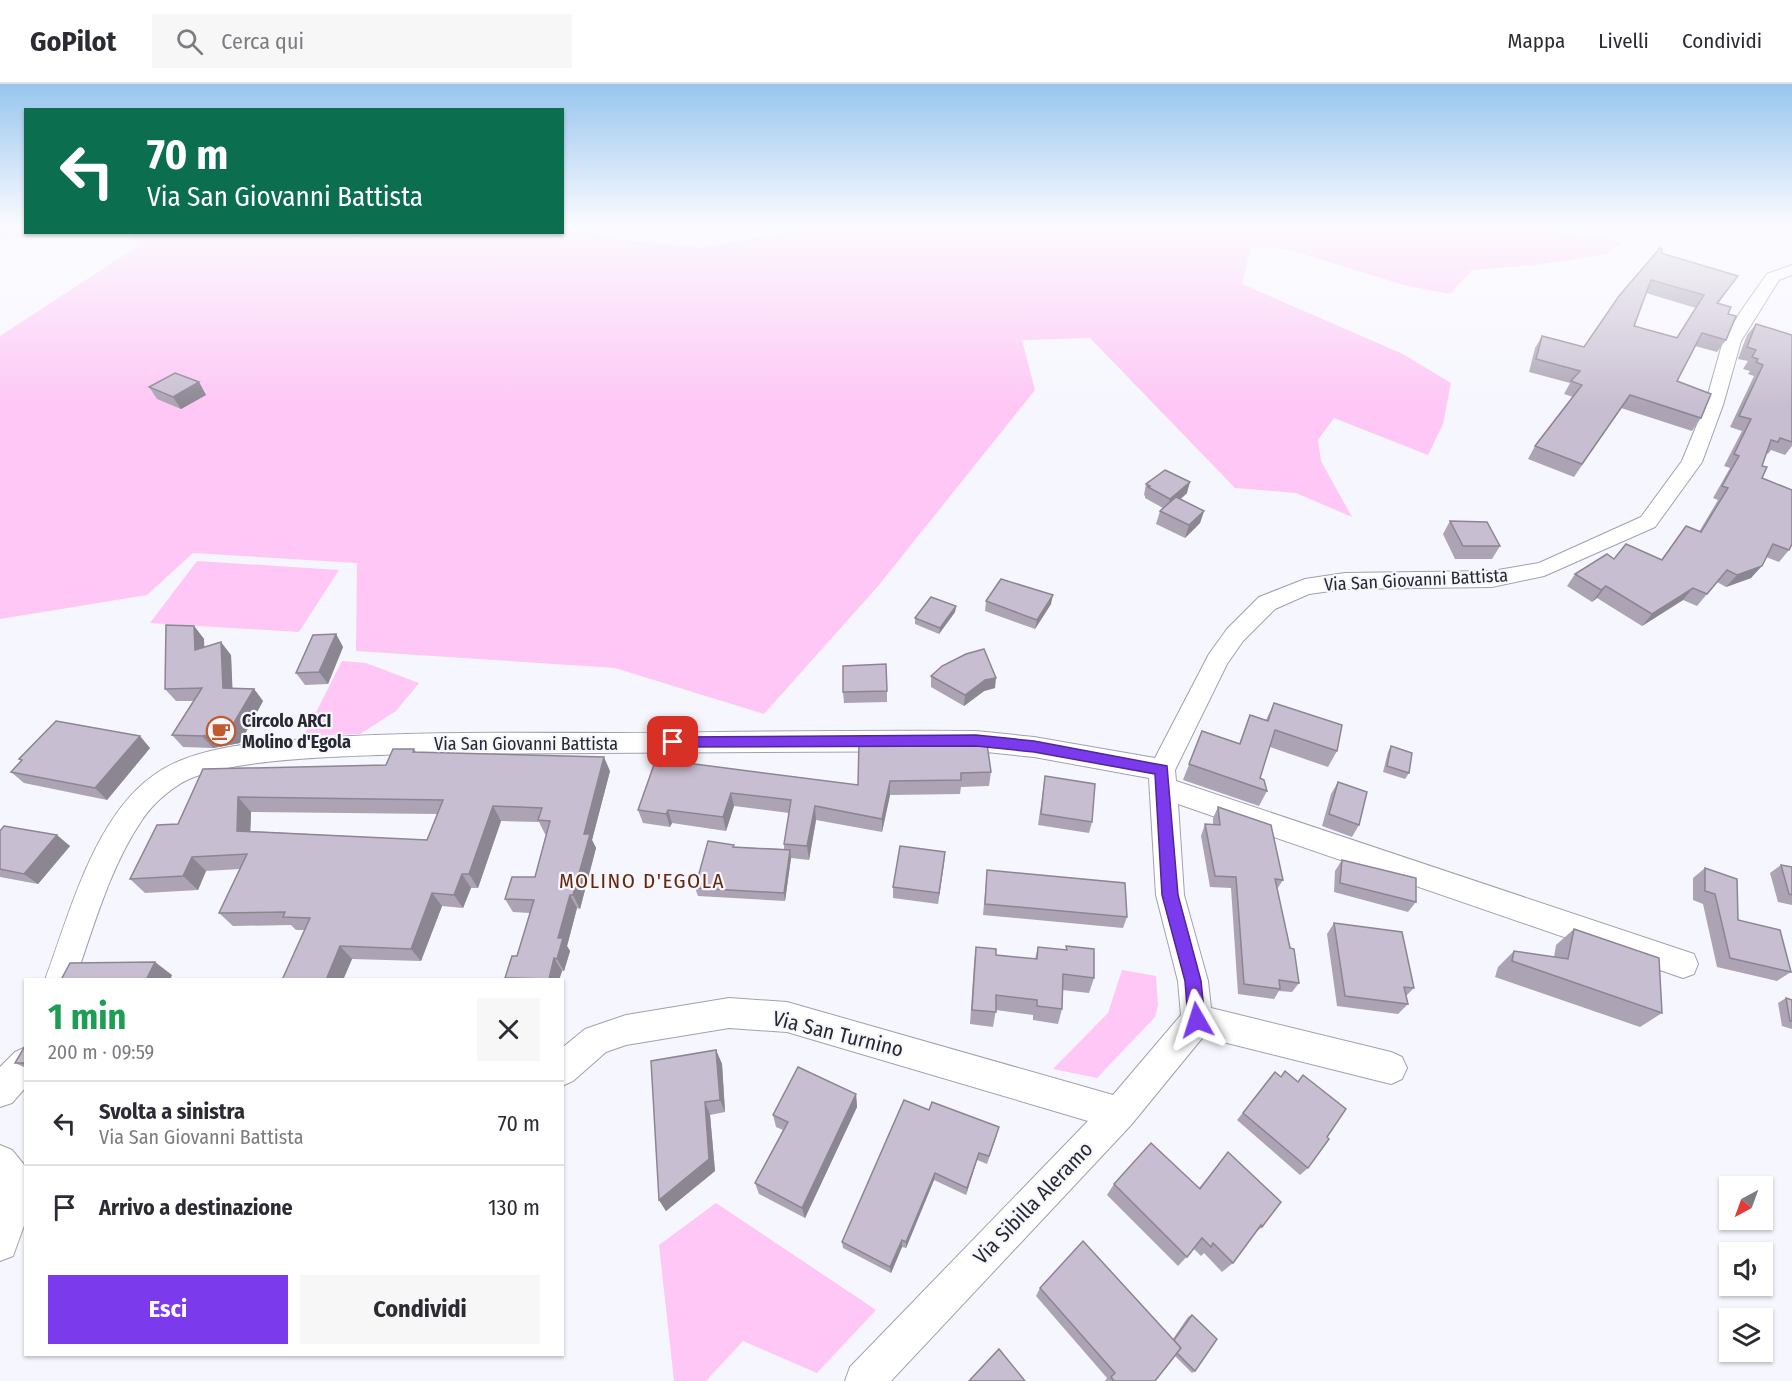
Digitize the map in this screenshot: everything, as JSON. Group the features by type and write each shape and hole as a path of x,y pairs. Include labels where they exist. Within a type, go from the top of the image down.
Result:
{"street":[{"name":"Via San Giovanni Battista","path":"1162,779 1217,660 1235,635 1267,603 1305,586 1345,581 1492,579 1544,569 1648,522 1692,462 1714,405 1732,341 1749,311 1768,286"},
{"name":"Via San Giovanni Battista","path":"61,978 99,879 128,816 143,798 168,779 189,769 232,759 279,752 362,745 497,742 964,740 1034,747 1162,779 1683,964"},
{"path":"1162,779 1170,895 1193,981 1197,1020 1391,1068"},
{"name":"Via San Turnino","path":"564,1068 596,1040 626,1030 729,1013 787,1017 1119,1113"},
{"name":"Via Sibilla Aleramo","path":"864,1381 1119,1113 1197,1020"},
{"path":"0,1091 24,1065"},
{"path":"0,1243 15,1178"}],"shaded area":[{"path":"77,286 1246,286 1403,354 1451,383 1443,424 1428,455 1334,418 1318,440 1321,461 1352,517 1296,493 1235,488 1090,338 1022,340 1035,390 879,585 764,714 615,668 356,651 357,563 193,553 147,595 0,619 0,336"},
{"path":"1407,286 1458,286 1450,294"},
{"path":"197,561 339,570 299,632 150,623"},
{"path":"342,661 366,663 419,683 396,711 360,734 304,736"},
{"path":"1122,970 1156,976 1158,1005 1155,1017 1097,1078 1053,1069 1108,1013"},
{"path":"716,1203 876,1310 817,1373 743,1341 706,1381 674,1381 659,1245"}],"building":[{"path":"1628,286 1649,286 1634,326 1677,338 1704,295 1671,286 1731,286 1717,303 1731,307 1728,314 1736,316 1726,340 1702,333 1677,381 1711,394 1701,418 1630,395 1582,464 1535,446 1582,385 1571,381 1580,371 1536,359 1542,336 1584,347"},
{"path":"1756,324 1792,335 1792,442 1780,438 1778,442 1771,440 1762,466 1767,467 1762,478 1792,490 1792,544 1789,550 1773,544 1762,566 1737,575 1727,570 1707,594 1693,588 1652,614 1606,586 1601,590 1575,574 1607,554 1614,559 1626,544 1662,560 1686,526 1701,532 1728,488 1722,486 1739,456 1734,454 1751,419 1739,416 1763,365 1756,362 1758,359 1752,357 1756,350 1747,347"},
{"path":"175,373 199,382 173,397 149,387"},
{"path":"1165,470 1190,482 1170,499 1146,484"},
{"path":"1176,497 1204,511 1189,525 1160,511"},
{"path":"1450,521 1487,522 1500,546 1463,546"},
{"path":"1001,579 1053,595 1037,620 986,601"},
{"path":"931,597 956,606 940,628 915,618"},
{"path":"166,625 194,626 195,650 221,642 223,688 254,689 229,731 202,736 172,735 202,688 165,689"},
{"path":"336,634 319,672 296,673 313,635"},
{"path":"984,649 996,678 985,680 965,695 931,676 942,666 966,654"},
{"path":"886,664 887,691 843,692 843,666"},
{"path":"1274,703 1342,725 1337,751 1275,730 1260,778 1264,780 1267,791 1189,764 1202,731 1240,744 1250,715 1268,721"},
{"path":"56,721 140,736 95,788 11,772 22,760 19,759"},
{"path":"958,739 958,745 987,744 991,772 961,773 961,780 890,781 882,819 815,806 807,846 784,844 791,800 731,793 723,817 668,810 666,814 638,810 656,759 858,785 859,741"},
{"path":"1391,746 1412,753 1409,773 1387,766"},
{"path":"393,749 414,749 413,752 604,757 584,834 590,834 573,895 570,895 558,938 563,938 557,959 554,958 549,978 505,978 512,956 517,956 534,900 505,899 512,877 535,877 550,821 538,820 542,808 493,806 469,874 462,874 454,895 432,893 411,949 340,946 327,978 283,978 310,918 283,917 285,912 219,913 247,854 192,857 183,876 130,879 157,825 178,824 203,769 386,765","holes":["238,797 443,800 427,840 237,831"]},
{"path":"1045,776 1095,784 1092,822 1041,814"},
{"path":"1338,782 1367,792 1359,825 1329,814"},
{"path":"1218,807 1271,825 1283,880 1275,879 1290,948 1294,949 1299,983 1279,980 1280,989 1244,984 1236,877 1215,876 1205,824 1220,825"},
{"path":"4,826 57,835 24,874 0,869 0,831"},
{"path":"708,841 734,845 733,847 790,850 784,893 695,888"},
{"path":"900,846 945,852 939,893 893,887"},
{"path":"1342,860 1416,878 1416,902 1340,883"},
{"path":"1781,865 1792,867 1792,895 1789,894"},
{"path":"1705,868 1737,879 1738,920 1780,930 1791,972 1730,958 1715,894 1705,891"},
{"path":"987,870 1125,883 1127,917 985,904"},
{"path":"1334,923 1402,932 1414,988 1404,987 1408,1004 1345,996"},
{"path":"1574,929 1659,958 1662,1013 1512,961 1514,951 1568,959"},
{"path":"1066,946 1094,949 1094,978 1063,974 1062,1009 1037,1006 1037,1000 996,995 996,1012 972,1010 976,947 996,949 996,955 1037,959 1038,947 1067,950"},
{"path":"155,962 147,978 62,978 70,963"},
{"path":"1786,998 1792,1000 1792,1021 1790,1021"},
{"path":"24,1047 24,1063 15,1063"},
{"path":"716,1050 720,1100 705,1102 709,1159 659,1200 651,1061"},
{"path":"798,1067 856,1094 802,1208 755,1183 788,1122 773,1115"},
{"path":"1285,1071 1298,1082 1303,1075 1346,1109 1327,1137 1329,1139 1308,1168 1243,1113 1275,1072 1281,1077"},
{"path":"904,1100 929,1110 932,1102 999,1127 989,1156 979,1153 967,1188 935,1173 906,1242 902,1240 890,1267 842,1242"},
{"path":"1151,1143 1200,1189 1228,1152 1281,1202 1233,1263 1213,1243 1211,1247 1202,1238 1187,1257 1114,1184"},
{"path":"1083,1241 1181,1348 1155,1381 1114,1381 1111,1377 1115,1373 1040,1288"},
{"path":"1192,1315 1217,1339 1195,1371 1177,1353 1181,1348 1174,1340"},
{"path":"999,1349 1025,1381 969,1381"}],"place":[{"name":"Circolo ARCI Molino d'Egola","path":"221,731"}],"district":[{"name":"MOLINO D'EGOLA","path":"642,881"}],"route":[{"path":"673,742 976,741 1034,747 1162,770 1170,895 1193,981 1197,1020"}]}
